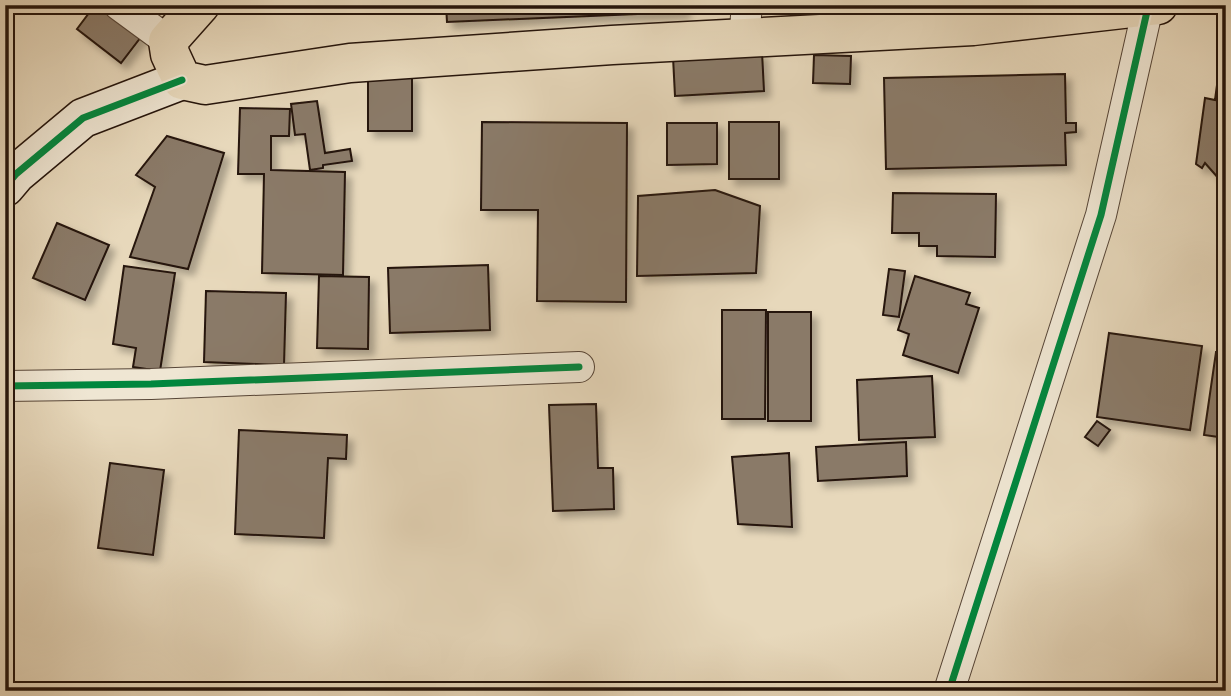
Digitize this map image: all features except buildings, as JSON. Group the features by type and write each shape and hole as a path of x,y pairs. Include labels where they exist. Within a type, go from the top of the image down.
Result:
{"main road":[{"path":"200,5 169,41 170,54 181,80 205,85 350,63 612,45 745,22 972,26 1153,6"}],"street":[{"path":"119,5 169,41"},
{"path":"949,691 1101,215 1153,6"},
{"path":"9,177 83,118 181,80"},
{"path":"5,386 151,384 579,368"}],"cycle path":[{"path":"949,691 1101,215 1148,7"},
{"path":"5,187 16,174 83,118 182,80"},
{"path":"5,386 151,384 579,367"}]}
